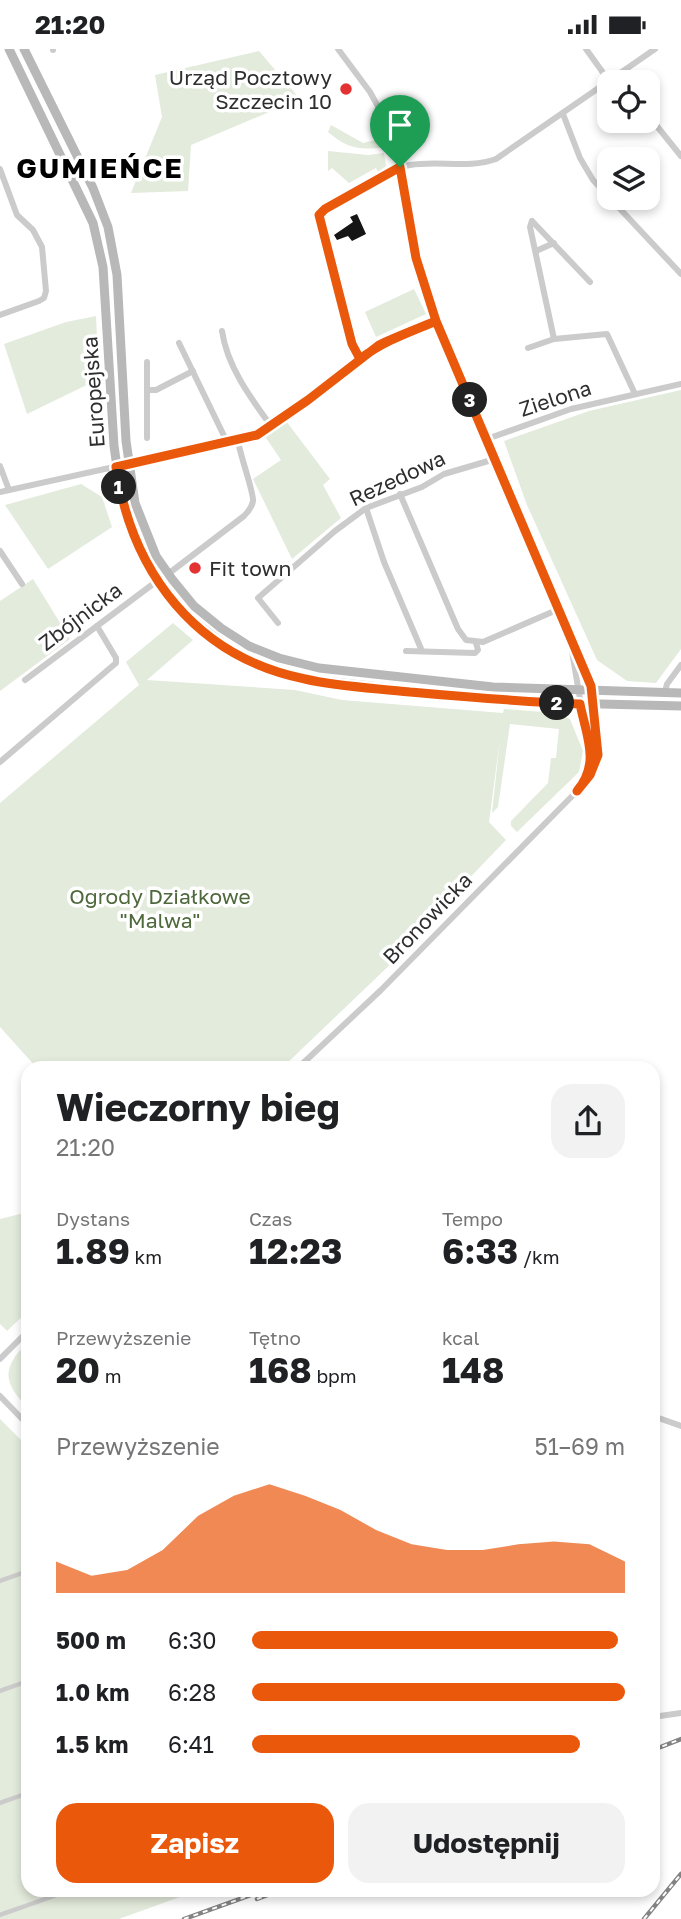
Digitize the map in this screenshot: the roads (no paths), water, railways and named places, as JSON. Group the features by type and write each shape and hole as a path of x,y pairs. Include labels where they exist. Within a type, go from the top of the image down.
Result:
{"main road":[{"name":"Europejska","path":"9,49 86,205 100,247 116,467 128,525 157,581 186,615 214,639 253,662 293,676 328,683 506,701 681,706"},
{"name":"Europejska","path":"24,49 97,196 111,237 117,275 129,464 138,513 152,547 168,574 194,606 221,628 250,646 288,661 355,673 494,687 681,693"}],"street":[{"path":"338,49 380,107 395,142 416,258 436,321 567,629"},
{"path":"586,49 601,70"},
{"path":"625,70 655,49"},
{"path":"360,359 352,344 319,215 325,209 400,167 487,162 519,145 597,90"},
{"path":"564,114 580,158 593,180 681,274"},
{"path":"660,130 681,156"},
{"path":"0,169 16,215 33,230 42,247 46,291 44,298 39,301 0,315"},
{"path":"554,339 530,227 532,221 590,282"},
{"path":"536,251 554,243"},
{"path":"0,492 257,435 379,345 436,321"},
{"path":"222,331 224,345 236,373 271,426"},
{"path":"528,348 554,339 607,334 635,394"},
{"path":"179,343 228,442"},
{"path":"147,362 147,438"},
{"path":"147,390 156,390 193,371"},
{"name":"Zielona","path":"487,439 572,409 681,384"},
{"path":"168,574 244,516 251,507 253,494 241,462 238,440"},
{"name":"Rezedowa","path":"278,623 258,598 335,531 366,508 430,484 444,474 495,459"},
{"path":"0,466 9,490"},
{"path":"400,495 466,641 476,643 559,609"},
{"path":"366,508 384,562 422,651"},
{"path":"0,551 22,585"},
{"name":"Zbójnicka","path":"25,680 157,581"},
{"path":"0,762 116,663 116,658 97,626"},
{"name":"Bronowicka","path":"567,629 592,754 588,773 577,791"},
{"name":"Bronowicka","path":"305,1061 381,991 590,775 598,755 592,690 567,629"},
{"path":"406,651 475,653 478,650 476,643"},
{"path":"666,692 667,684 681,665"},
{"path":"0,1359 21,1338"},
{"path":"0,1396 21,1418"},
{"path":"660,1418 681,1426"},
{"path":"0,1581 21,1574"},
{"path":"0,1691 21,1684"},
{"path":"660,1716 681,1713"},
{"path":"0,1803 21,1796"},
{"path":"0,1915 51,1897"}],"railway":[{"path":"660,1747 681,1739"},
{"path":"644,1919 681,1874"},
{"path":"184,1919 245,1897"},
{"path":"257,1899 262,1897"}],"place":[{"name":"Urząd Pocztowy Szczecin 10","path":"346,89"},
{"name":"Fit town","path":"195,568"}],"district":[{"name":"GUMIEŃCE","path":"100,167"}],"park label":[{"name":"Ogrody Działkowe \"Malwa\"","path":"160,908"}]}
